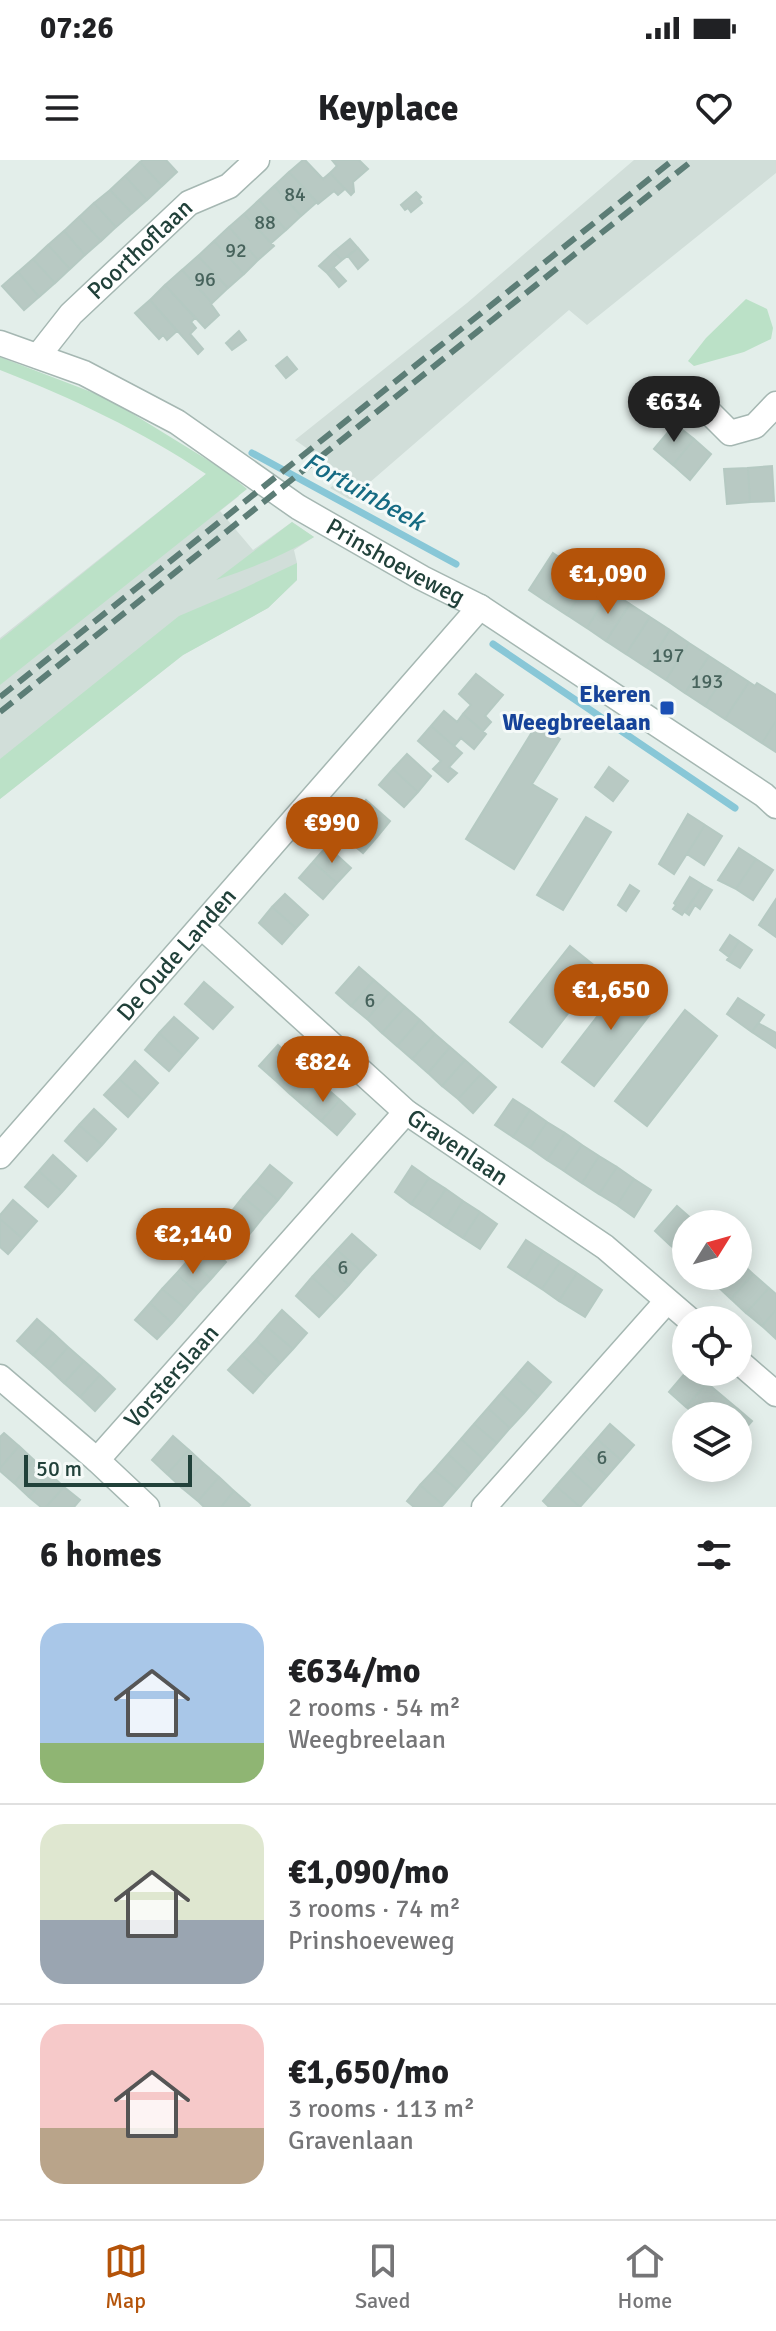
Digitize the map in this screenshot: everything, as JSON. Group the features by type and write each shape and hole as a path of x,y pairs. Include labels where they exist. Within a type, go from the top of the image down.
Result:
{"street":[{"name":"Poorthoflaan","path":"38,356 71,314 189,203 229,186 257,160"},
{"name":"Prinshoeveweg","path":"0,343 84,373 177,422 298,507 422,578 480,607 776,806"},
{"path":"698,401 730,433 755,426 776,404"},
{"name":"De Oude Landen","path":"0,1156 480,607"},
{"name":"Gravenlaan","path":"202,927 406,1112 605,1247 673,1306"},
{"name":"Vorsterslaan","path":"97,1460 406,1112"},
{"path":"484,1507 667,1301"},
{"path":"752,1373 776,1394"},
{"path":"0,1377 147,1507"}],"shaded area":[{"path":"634,160 776,160 776,173 587,325 569,310 369,483 357,499 349,499 330,488 345,475 295,440 467,303"},
{"path":"206,474 239,496 220,511 253,550 292,522 314,537 294,550 297,580 268,608 183,655 0,799 0,638"}],"green space":[{"path":"746,299 767,309 773,328 771,339 744,352 694,366 688,361 706,338"},
{"path":"0,357 107,398 224,470 247,489 0,685 0,640 206,474 106,416 0,370"},
{"path":"292,522 314,537 266,561 216,580"},
{"path":"297,563 297,580 268,608 183,655 0,799 0,759 179,616"}],"building":[{"path":"166,160 177,172 162,186 140,162"},
{"path":"303,160 323,179 330,173 345,189 338,195 334,191 318,204 289,172"},
{"path":"332,160 359,160 368,169 353,182 354,192 351,195 330,173 337,166"},
{"path":"140,162 162,186 147,200 125,176"},
{"path":"289,172 317,202 301,216 274,186"},
{"path":"125,176 147,200 132,213 110,190"},
{"path":"274,186 301,216 286,230 259,200"},
{"path":"110,190 132,213 116,227 94,203"},
{"path":"416,192 422,203 411,212 408,208 405,210 401,205"},
{"path":"259,200 286,230 271,243 244,214"},
{"path":"94,203 116,227 101,241 79,217"},
{"path":"244,214 274,246 258,260 229,227"},
{"path":"79,217 101,241 85,255 64,231"},
{"path":"229,227 258,260 244,274 214,241"},
{"path":"64,231 85,255 70,269 48,245"},
{"path":"350,239 358,248 342,260 334,252"},
{"path":"214,241 244,274 228,288 198,256"},
{"path":"48,245 70,269 55,283 33,259"},
{"path":"358,248 368,260 358,269 348,256"},
{"path":"334,252 342,260 327,273 319,266"},
{"path":"198,256 228,288 212,303 182,270"},
{"path":"33,259 55,283 39,297 18,272"},
{"path":"334,268 346,281 339,287 327,273"},
{"path":"182,270 219,315 205,328 165,285"},
{"path":"18,272 39,297 24,310 2,286"},
{"path":"165,285 195,318 191,322 196,328 190,334 203,349 198,354 150,300"},
{"path":"150,300 177,331 167,340 163,335 159,339 135,313"},
{"path":"239,331 246,340 232,350 226,343"},
{"path":"287,357 297,369 286,378 276,366"},
{"path":"675,424 694,439 673,465 654,449"},
{"path":"694,439 711,454 690,480 673,465"},
{"path":"772,466 774,501 750,502 748,468"},
{"path":"748,468 750,502 727,504 724,469"},
{"path":"553,553 571,565 547,602 529,590"},
{"path":"571,565 591,578 567,615 547,602"},
{"path":"591,578 610,591 587,628 567,615"},
{"path":"610,591 630,604 606,641 587,628"},
{"path":"630,604 650,617 626,654 606,641"},
{"path":"650,617 670,630 646,667 626,654"},
{"path":"670,630 689,643 666,680 646,667"},
{"path":"689,643 709,656 685,693 666,680"},
{"path":"709,656 729,669 705,706 685,693"},
{"path":"729,669 749,682 725,719 705,706"},
{"path":"476,674 503,695 485,716 491,722 483,731 463,714 471,705 459,694"},
{"path":"749,682 755,686 757,683 776,695 776,721 762,743 725,719"},
{"path":"444,711 457,722 463,714 486,734 474,749 461,738 454,746 431,726"},
{"path":"776,721 776,752 762,743"},
{"path":"537,724 560,739 532,784 557,799 514,869 466,839"},
{"path":"431,726 462,753 449,767 457,773 448,782 433,769 441,761 418,741"},
{"path":"407,754 431,776 418,792 393,769"},
{"path":"609,767 628,781 613,801 595,787"},
{"path":"393,769 418,792 404,807 379,785"},
{"path":"366,800 390,821 377,837 353,815"},
{"path":"688,814 705,825 674,874 659,864"},
{"path":"353,815 377,837 363,853 338,832"},
{"path":"586,817 611,832 563,910 537,895"},
{"path":"705,825 722,836 704,865 687,854"},
{"path":"327,846 351,868 337,883 313,862"},
{"path":"739,848 756,859 736,889 718,880"},
{"path":"756,859 773,870 753,900 736,889"},
{"path":"313,862 337,883 323,899 299,878"},
{"path":"690,877 703,885 682,915 673,909 674,903"},
{"path":"630,885 639,891 626,911 618,905"},
{"path":"703,885 712,890 700,909 695,905 689,915 685,912"},
{"path":"285,894 308,915 296,928 272,907"},
{"path":"776,899 776,937 759,925"},
{"path":"272,907 296,928 282,944 259,923"},
{"path":"730,935 739,941 729,957 720,950"},
{"path":"739,941 752,950 740,968 727,960"},
{"path":"570,946 601,971 542,1047 510,1022"},
{"path":"359,967 374,980 351,1006 336,993"},
{"path":"627,978 659,1003 594,1086 562,1062"},
{"path":"374,980 389,993 367,1019 351,1006"},
{"path":"204,982 233,1007 213,1029 185,1004"},
{"path":"389,993 405,1007 382,1033 367,1019"},
{"path":"738,998 764,1015 752,1032 727,1014"},
{"path":"405,1007 420,1020 397,1046 382,1033"},
{"path":"685,1010 717,1036 647,1126 615,1101"},
{"path":"174,1017 198,1038 183,1055 159,1033"},
{"path":"420,1020 435,1034 412,1059 397,1046"},
{"path":"758,1023 776,1033 776,1048 752,1032"},
{"path":"159,1033 183,1055 169,1071 145,1050"},
{"path":"435,1034 450,1047 428,1073 412,1059"},
{"path":"278,1045 293,1059 275,1080 259,1066"},
{"path":"450,1047 465,1060 442,1086 428,1073"},
{"path":"293,1059 309,1073 290,1094 275,1080"},
{"path":"465,1060 481,1074 458,1099 442,1086"},
{"path":"135,1061 158,1083 143,1100 119,1079"},
{"path":"309,1073 324,1086 306,1108 290,1094"},
{"path":"481,1074 496,1087 473,1113 458,1099"},
{"path":"119,1079 143,1100 128,1117 104,1095"},
{"path":"324,1086 340,1100 321,1121 306,1108"},
{"path":"513,1099 530,1110 513,1137 495,1125"},
{"path":"340,1100 355,1114 337,1135 321,1121"},
{"path":"94,1109 116,1129 102,1145 79,1125"},
{"path":"530,1110 547,1122 530,1148 513,1137"},
{"path":"547,1122 565,1133 547,1160 530,1148"},
{"path":"79,1125 102,1145 87,1161 65,1141"},
{"path":"565,1133 582,1145 564,1171 547,1160"},
{"path":"582,1145 599,1156 582,1183 564,1171"},
{"path":"53,1155 76,1176 62,1192 39,1171"},
{"path":"599,1156 617,1167 599,1194 582,1183"},
{"path":"270,1165 292,1183 278,1200 256,1182"},
{"path":"412,1166 429,1178 411,1204 395,1192"},
{"path":"617,1167 634,1179 617,1205 599,1194"},
{"path":"39,1171 62,1192 48,1207 25,1187"},
{"path":"429,1178 446,1189 428,1215 411,1204"},
{"path":"634,1179 651,1190 634,1217 617,1205"},
{"path":"256,1182 278,1200 265,1215 243,1197"},
{"path":"446,1189 463,1201 446,1227 428,1215"},
{"path":"243,1197 265,1215 253,1230 231,1212"},
{"path":"13,1200 37,1221 22,1238 0,1219"},
{"path":"463,1201 480,1212 463,1238 446,1227"},
{"path":"231,1212 253,1230 238,1248 216,1229"},
{"path":"480,1212 497,1224 480,1249 463,1238"},
{"path":"672,1212 672,1243 670,1245 655,1231"},
{"path":"0,1219 22,1238 8,1254 0,1247"},
{"path":"352,1234 376,1255 361,1271 337,1250"},
{"path":"526,1240 543,1251 525,1278 508,1267"},
{"path":"204,1242 226,1262 211,1279 189,1259"},
{"path":"337,1250 361,1271 349,1285 325,1263"},
{"path":"543,1251 560,1262 542,1289 525,1278"},
{"path":"189,1259 211,1279 198,1293 176,1274"},
{"path":"560,1262 577,1273 559,1301 542,1289"},
{"path":"325,1263 349,1285 336,1299 312,1277"},
{"path":"577,1273 602,1290 585,1317 559,1301"},
{"path":"176,1274 198,1293 185,1308 162,1289"},
{"path":"752,1275 769,1288 752,1306 738,1306 731,1299 739,1290 752,1290"},
{"path":"312,1277 336,1299 319,1317 296,1296"},
{"path":"769,1288 776,1294 776,1310 762,1326 752,1318 752,1306"},
{"path":"162,1289 185,1308 172,1323 150,1303"},
{"path":"721,1290 739,1290 731,1299"},
{"path":"150,1303 172,1323 157,1339 135,1320"},
{"path":"282,1310 307,1333 293,1349 267,1327"},
{"path":"776,1310 776,1339 762,1326"},
{"path":"37,1319 53,1333 33,1355 17,1341"},
{"path":"267,1327 293,1349 280,1363 256,1340"},
{"path":"53,1333 68,1347 49,1369 33,1355"},
{"path":"256,1340 280,1363 267,1377 242,1355"},
{"path":"68,1347 84,1361 64,1383 49,1369"},
{"path":"242,1355 267,1377 253,1393 228,1370"},
{"path":"84,1361 100,1375 80,1397 64,1383"},
{"path":"528,1362 551,1382 538,1397 515,1377"},
{"path":"100,1375 115,1389 95,1411 80,1397"},
{"path":"515,1377 538,1397 524,1413 501,1393"},
{"path":"674,1386 704,1386 690,1402 680,1402 669,1392"},
{"path":"704,1386 711,1386 730,1402 690,1402"},
{"path":"501,1393 524,1413 510,1428 488,1408"},
{"path":"488,1408 510,1428 497,1443 474,1424"},
{"path":"474,1424 497,1443 483,1459 461,1439"},
{"path":"610,1424 634,1445 621,1460 597,1439"},
{"path":"4,1433 19,1446 0,1468 0,1437"},
{"path":"173,1436 189,1450 167,1474 152,1460"},
{"path":"461,1439 483,1459 470,1474 448,1454"},
{"path":"597,1439 621,1460 607,1476 583,1455"},
{"path":"19,1446 34,1460 14,1483 0,1468"},
{"path":"189,1450 204,1464 182,1488 167,1474"},
{"path":"448,1454 470,1474 457,1489 434,1470"},
{"path":"583,1455 607,1476 594,1491 570,1470"},
{"path":"34,1460 49,1473 29,1497 14,1483"},
{"path":"204,1464 219,1477 198,1501 182,1488"},
{"path":"434,1470 457,1489 443,1505 420,1485"},
{"path":"570,1470 594,1491 580,1507 556,1486"},
{"path":"49,1473 64,1487 46,1507 41,1507 29,1497"},
{"path":"219,1477 234,1491 221,1507 204,1507 198,1501"},
{"path":"420,1485 443,1505 414,1507 407,1501"},
{"path":"556,1486 580,1507 549,1507 543,1501"},
{"path":"64,1487 80,1500 74,1507 46,1507"},
{"path":"234,1491 250,1505 248,1507 221,1507"}],"waterway":[{"name":"Fortuinbeek","path":"252,453 456,564"},
{"name":"Fortuinbeek","path":"493,644 735,808"}],"railway":[{"path":"0,697 673,160"},
{"path":"0,712 693,160"}],"place":[{"name":"Ekeren Weegbreelaan","path":"667,708"}]}
